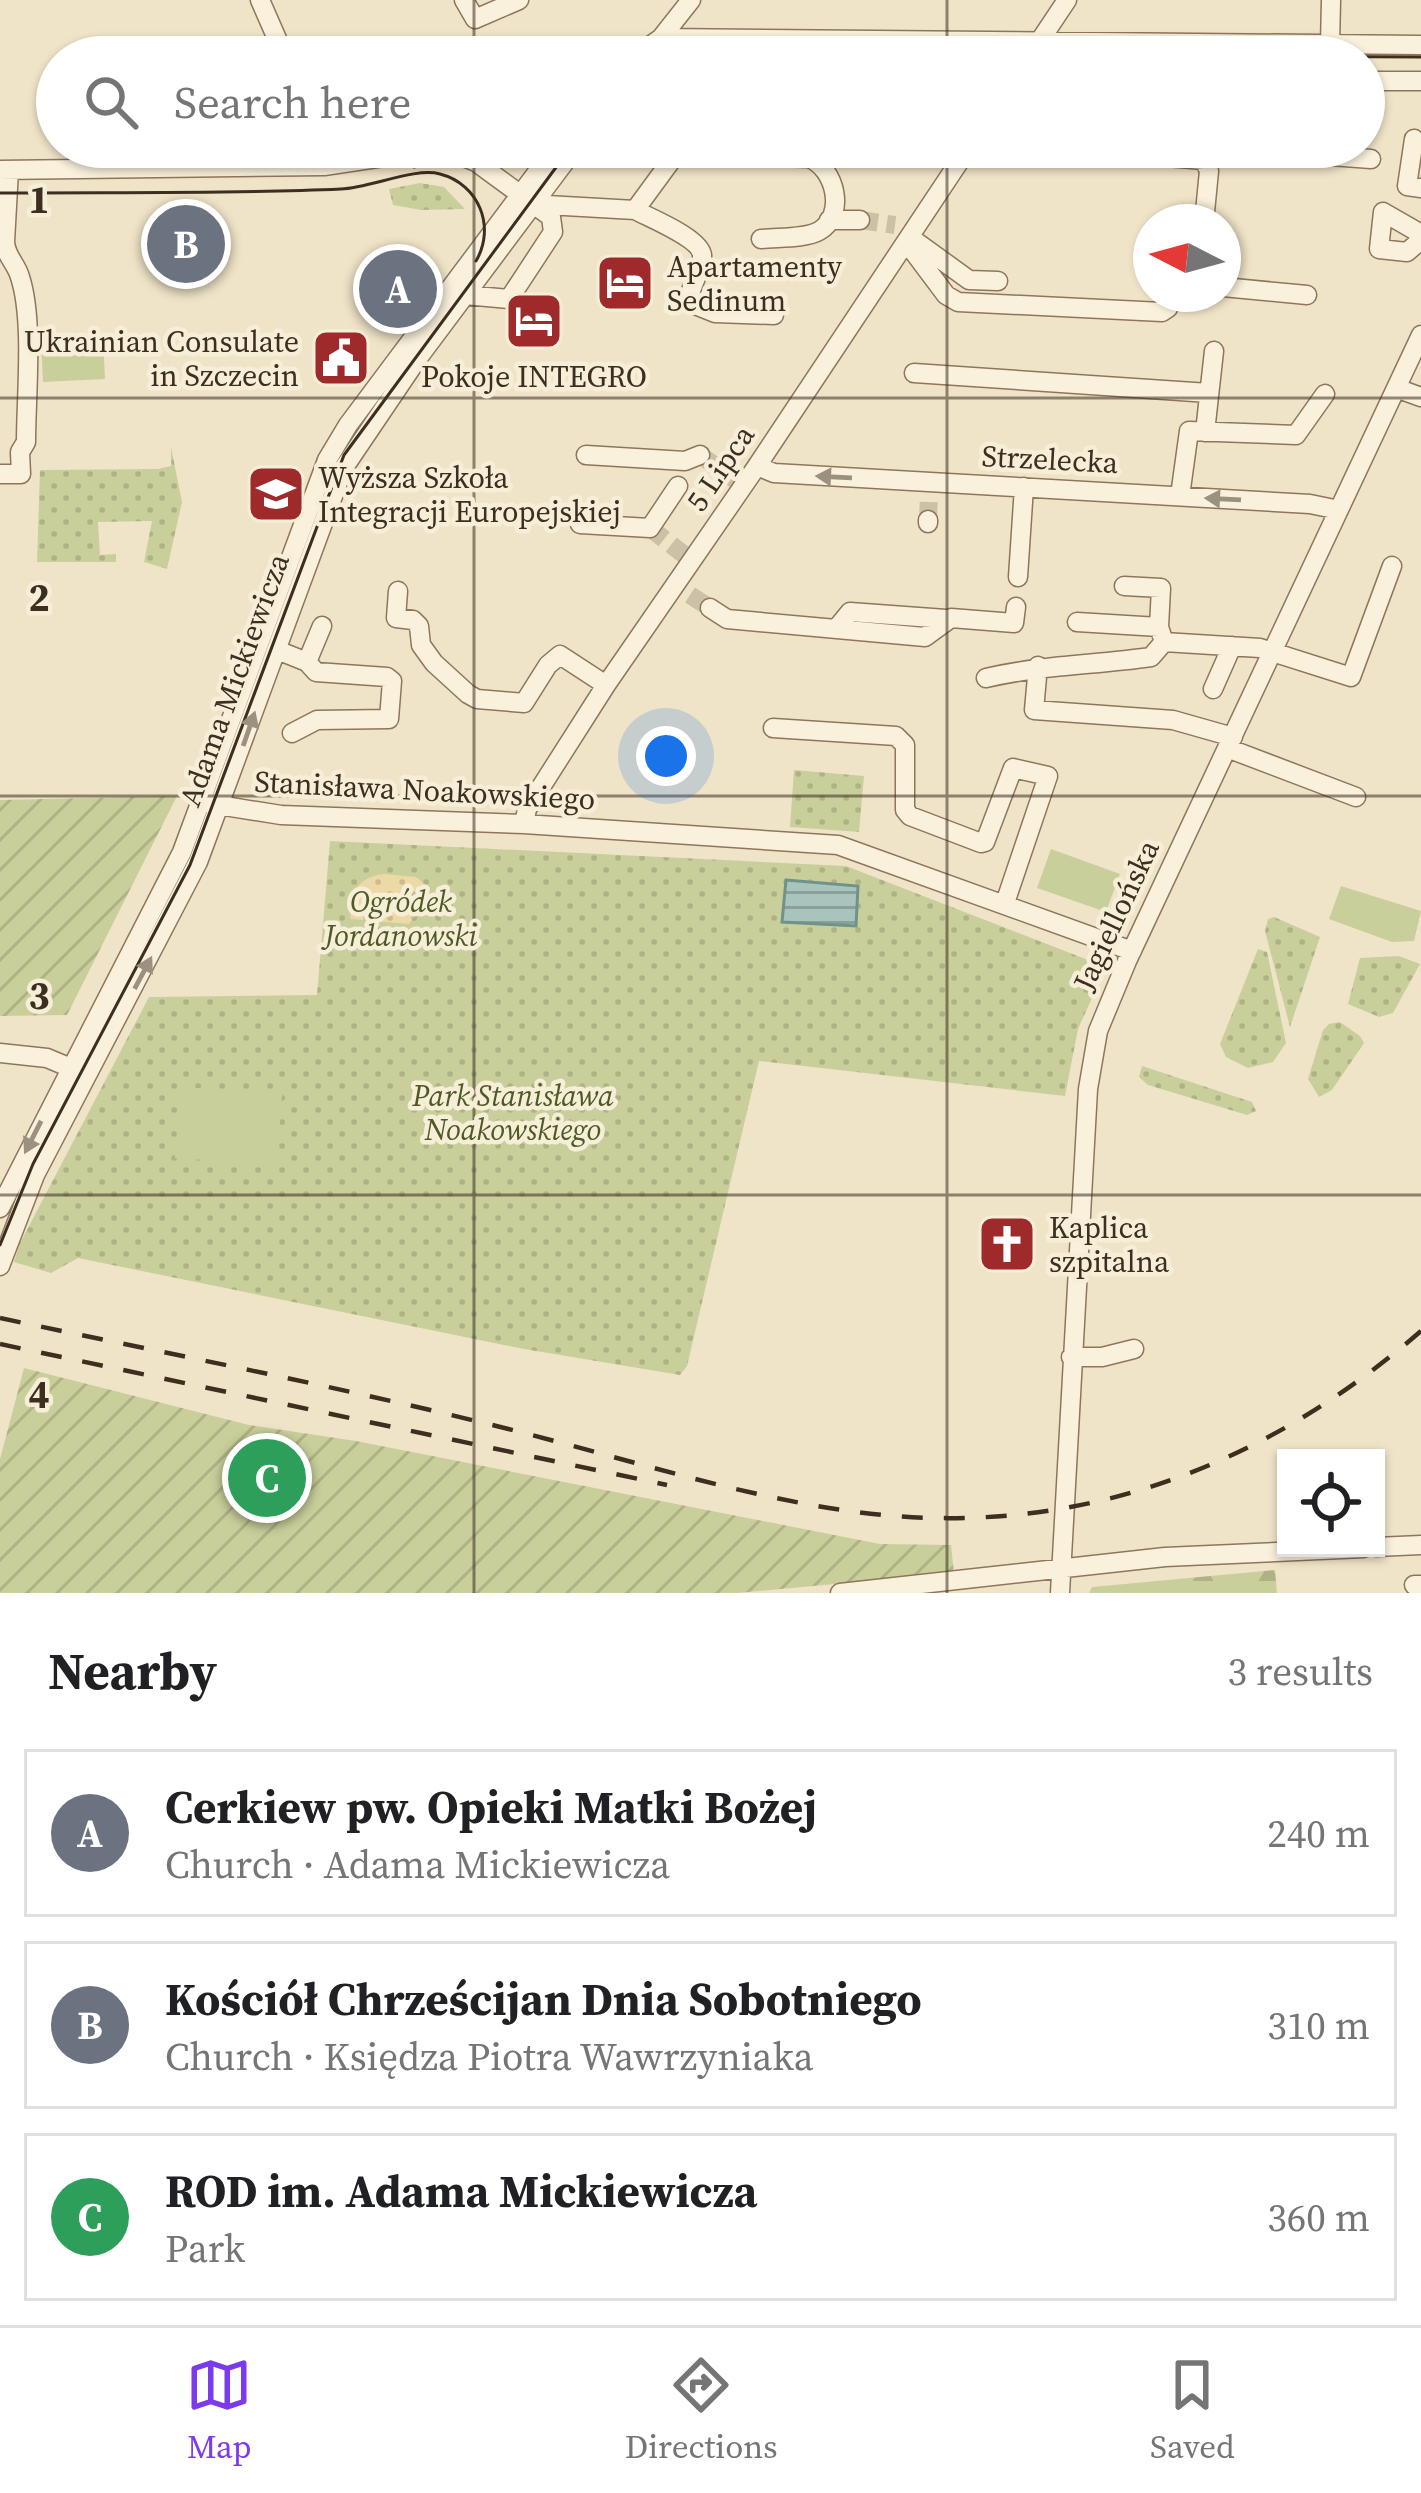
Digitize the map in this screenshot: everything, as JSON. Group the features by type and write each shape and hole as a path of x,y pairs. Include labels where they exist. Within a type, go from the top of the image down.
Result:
{"street":[{"path":"260,0 276,36"},
{"path":"464,0 475,19 519,0"},
{"path":"664,36 691,0"},
{"path":"1330,36 1331,0"},
{"path":"1062,7 1062,31 1072,36"},
{"path":"1043,36 1062,7"},
{"path":"1385,45 1421,45"},
{"path":"1385,81 1421,81"},
{"path":"1414,139 1407,186 1421,188"},
{"path":"0,474 21,474 27,338 21,280 6,254 2,169 36,168"},
{"path":"465,295 509,299 553,232 551,217 483,168"},
{"path":"491,168 495,177"},
{"name":"Adama Mickiewicza","path":"3,1256 79,1072 171,875 211,804 278,650 349,458 530,200 546,168"},
{"name":"Adama Mickiewicza","path":"211,804 327,460 347,425 558,168"},
{"path":"635,210 666,168"},
{"path":"760,239 817,233 829,220 833,183 824,168"},
{"name":"5 Lipca","path":"524,824 527,809 606,685 682,590 907,234 955,168"},
{"path":"1206,204 1208,168"},
{"path":"530,200 635,210 694,241 701,250 690,294 695,305 715,313 774,315"},
{"path":"829,220 860,220"},
{"path":"907,234 970,280 998,281"},
{"path":"907,234 946,295 958,302 1133,311"},
{"path":"1241,289 1307,295"},
{"name":"Jagiellońska","path":"1060,1593 1089,1066 1102,1017 1421,335"},
{"path":"1205,432 1214,351"},
{"path":"914,373 1209,393"},
{"path":"1396,388 1421,397"},
{"path":"1180,496 1189,431 1296,435 1325,394"},
{"path":"586,455 685,461 700,455"},
{"name":"Strzelecka","path":"758,466 773,473 929,489 1024,488 1325,505 1339,510"},
{"path":"580,524 650,528 678,486"},
{"path":"1018,577 1024,488"},
{"path":"1077,622 1273,651 1351,677 1392,566"},
{"path":"986,678 1039,666 1064,668 1151,657 1162,649 1160,588 1124,586"},
{"path":"398,591 396,618 413,620 419,626 421,645 434,663 477,699 524,703 560,655 606,685"},
{"path":"710,608 727,619 929,636 946,619 1014,623 1016,607"},
{"path":"307,662 322,626"},
{"path":"1213,689 1232,646"},
{"path":"278,650 307,662 316,672 391,678 390,717 317,720 297,727 292,734"},
{"path":"1039,666 1034,710 1172,720 1356,797"},
{"path":"773,728 896,736 905,745 905,810 981,843 1013,768 1048,776 1005,903"},
{"name":"Stanisława Noakowskiego","path":"211,804 281,815 524,824 843,846 1132,951"},
{"path":"0,1052 46,1058 79,1072"},
{"name":"Adama Mickiewicza","path":"0,1208 79,1072"},
{"path":"1071,1358 1134,1349"},
{"path":"1385,1547 1421,1545"},
{"path":"840,1593 1166,1557 1277,1552"}],"green space":[{"path":"420,183 444,187 465,209 393,205 389,189"},
{"path":"103,336 105,379 43,382 41,339"},
{"path":"171,447 182,502 167,569 144,562 152,521 98,522 100,555 116,554 116,562 37,562 40,470 158,469 171,466"},
{"path":"794,770 864,776 859,832 790,827"},
{"path":"177,796 67,1015 0,1016 0,800"},
{"name":"Park Stanisława Noakowskiego","path":"330,841 846,866 1106,967 1078,1029 1065,1096 759,1061 687,1366 680,1375 524,1349 78,1258 51,1273 14,1262 149,997 317,995"},
{"path":"1051,849 1120,874 1106,912 1037,888"},
{"path":"1341,886 1421,911 1414,941 1392,942 1329,919"},
{"path":"1274,917 1320,937 1290,1027 1265,931 1268,919"},
{"path":"1258,949 1267,952 1286,1043 1273,1062 1248,1068 1226,1057 1220,1044"},
{"path":"1399,956 1420,964 1393,1013 1379,1017 1348,1004 1360,958"},
{"path":"1340,1022 1364,1043 1332,1090 1319,1097 1308,1079 1323,1030"},
{"path":"1142,1066 1252,1102 1256,1111 1247,1115 1148,1085 1139,1077"},
{"path":"180,1087 282,1094 277,1165 175,1158"},
{"path":"24,1368 249,1425 356,1441 880,1544 951,1545 954,1573 738,1593 0,1593 0,1459"},
{"path":"1275,1570 1277,1593 1089,1593 1092,1587"}],"sand":[{"path":"384,874 416,877 427,886 428,898 409,924 351,919 356,888"}],"water":[{"path":"786,880 858,886 856,926 782,922"}],"tunnel":[{"path":"860,220 895,225"},
{"path":"700,455 744,486"},
{"path":"928,520 929,495"},
{"path":"650,528 692,561"},
{"path":"690,595 710,608"}],"tram line":[{"path":"1385,57 1421,57"},
{"path":"0,1245 33,1164 190,865 344,455 556,168"},
{"path":"0,193 341,189 418,173 440,174 465,187 480,208 484,234 476,261"}],"railway":[{"path":"0,1318 420,1408 751,1493 842,1510 923,1518 1002,1516 1078,1506 1152,1486 1223,1459 1292,1424 1358,1381 1421,1331"},
{"path":"0,1344 667,1485"}],"place":[{"name":"Kościół Chrześcijan Dnia Sobotniego","path":"186,244"},
{"name":"Apartamenty Sedinum","path":"625,283"},
{"name":"Cerkiew pw. Opieki Matki Bożej","path":"398,289"},
{"name":"Pokoje INTEGRO","path":"534,321"},
{"name":"Ukrainian Consulate in Szczecin","path":"341,358"},
{"name":"Wyższa Szkoła Integracji Europejskiej","path":"276,494"},
{"name":"Kaplica szpitalna","path":"1007,1244"},
{"name":"ROD im. Adama Mickiewicza","path":"267,1478"}],"park label":[{"name":"Ogródek Jordanowski","path":"401,918"}]}
